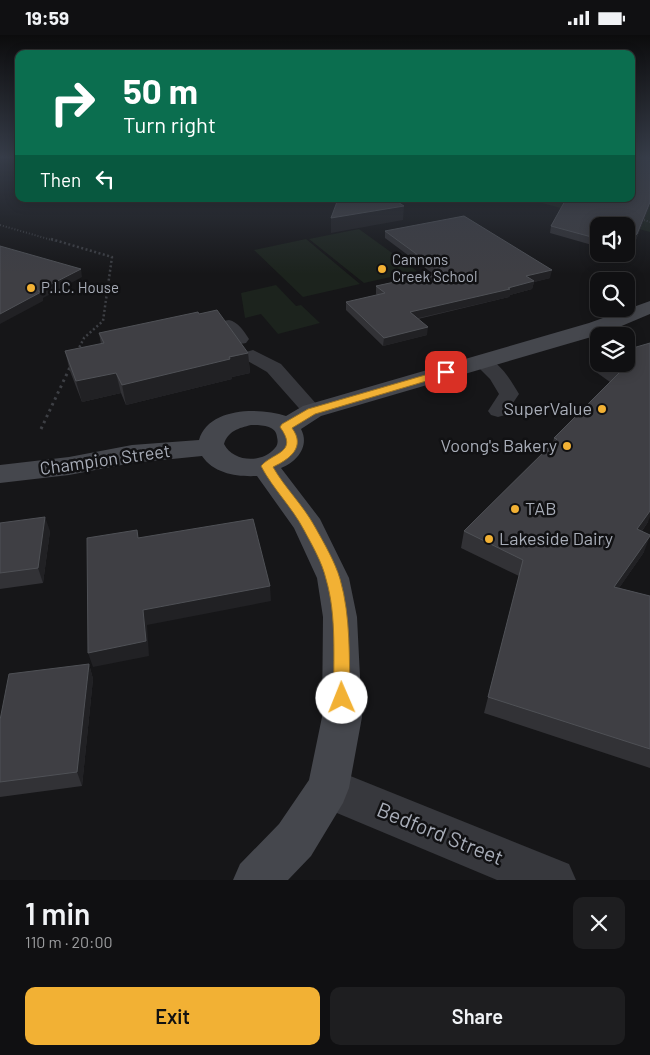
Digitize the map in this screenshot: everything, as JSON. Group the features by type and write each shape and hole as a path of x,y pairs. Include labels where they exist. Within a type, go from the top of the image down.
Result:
{"main road":[{"path":"286,427 312,411 597,328 650,307"},
{"path":"264,418 276,421 286,427 291,434 293,443 281,459 266,466 244,468 231,465 213,455 210,447 210,439 216,431 224,424 237,419 264,418"},
{"name":"Champion Street","path":"0,474 69,466 132,455 210,447"},
{"path":"256,880 295,840 328,788 342,717 340,617 333,578 309,527 292,501 275,482 266,466"}],"street":[{"name":"Bedford Street","path":"328,788 553,880"}],"lane":[{"path":"229,325 240,339"},
{"path":"253,356 274,368 312,411"},
{"path":"481,361 498,376 509,394 498,411"}],"path":[{"path":"637,217 650,222"},
{"path":"0,225 112,257 103,321 84,338 76,354"},
{"path":"41,429 74,359"}],"shaded area":[{"path":"635,198 650,198 650,232 635,228 635,217 594,217 538,202 635,202"},
{"path":"359,229 417,271 364,283 309,239"},
{"path":"306,239 360,284 303,297 254,250"},
{"path":"276,285 296,306 301,305 320,323 278,334 261,314 245,318 241,293"}],"building":[{"path":"635,195 650,195 650,202 635,235 635,217 590,217 590,237 551,226 564,202 635,202"},
{"path":"337,202 398,202 404,206 331,218"},
{"path":"464,216 552,270 526,276 534,281 508,288 510,289 410,312 428,327 384,338 346,302 385,293 376,286 441,272 385,231"},
{"name":"P.I.C. House","path":"0,246 81,269 38,291 41,292 0,314"},
{"path":"217,310 248,353 122,385 116,373 76,381 65,351 104,343 99,333 198,312 199,314"},
{"path":"650,343 650,511 637,529 650,536 614,587 650,596 650,749 488,697 523,560 464,531 557,439 554,438 620,372 635,372 635,347"},
{"path":"45,517 38,568 0,573 0,523"},
{"path":"253,519 270,586 143,610 146,641 88,653 87,538 137,530 138,538"},
{"path":"89,664 77,772 0,782 0,720 9,674"}],"place":[{"name":"Cannons Creek School","path":"382,269"},
{"name":"P.I.C. House","path":"31,288"},
{"name":"SuperValue","path":"602,409"},
{"name":"Voong's Bakery","path":"567,446"},
{"name":"TAB","path":"515,509"},
{"name":"Lakeside Dairy","path":"489,539"}],"route":[{"path":"342,698 340,617 333,578 309,527 292,501 275,482 266,466 281,459 293,443 291,434 286,427 312,411 359,399 446,372"}]}
